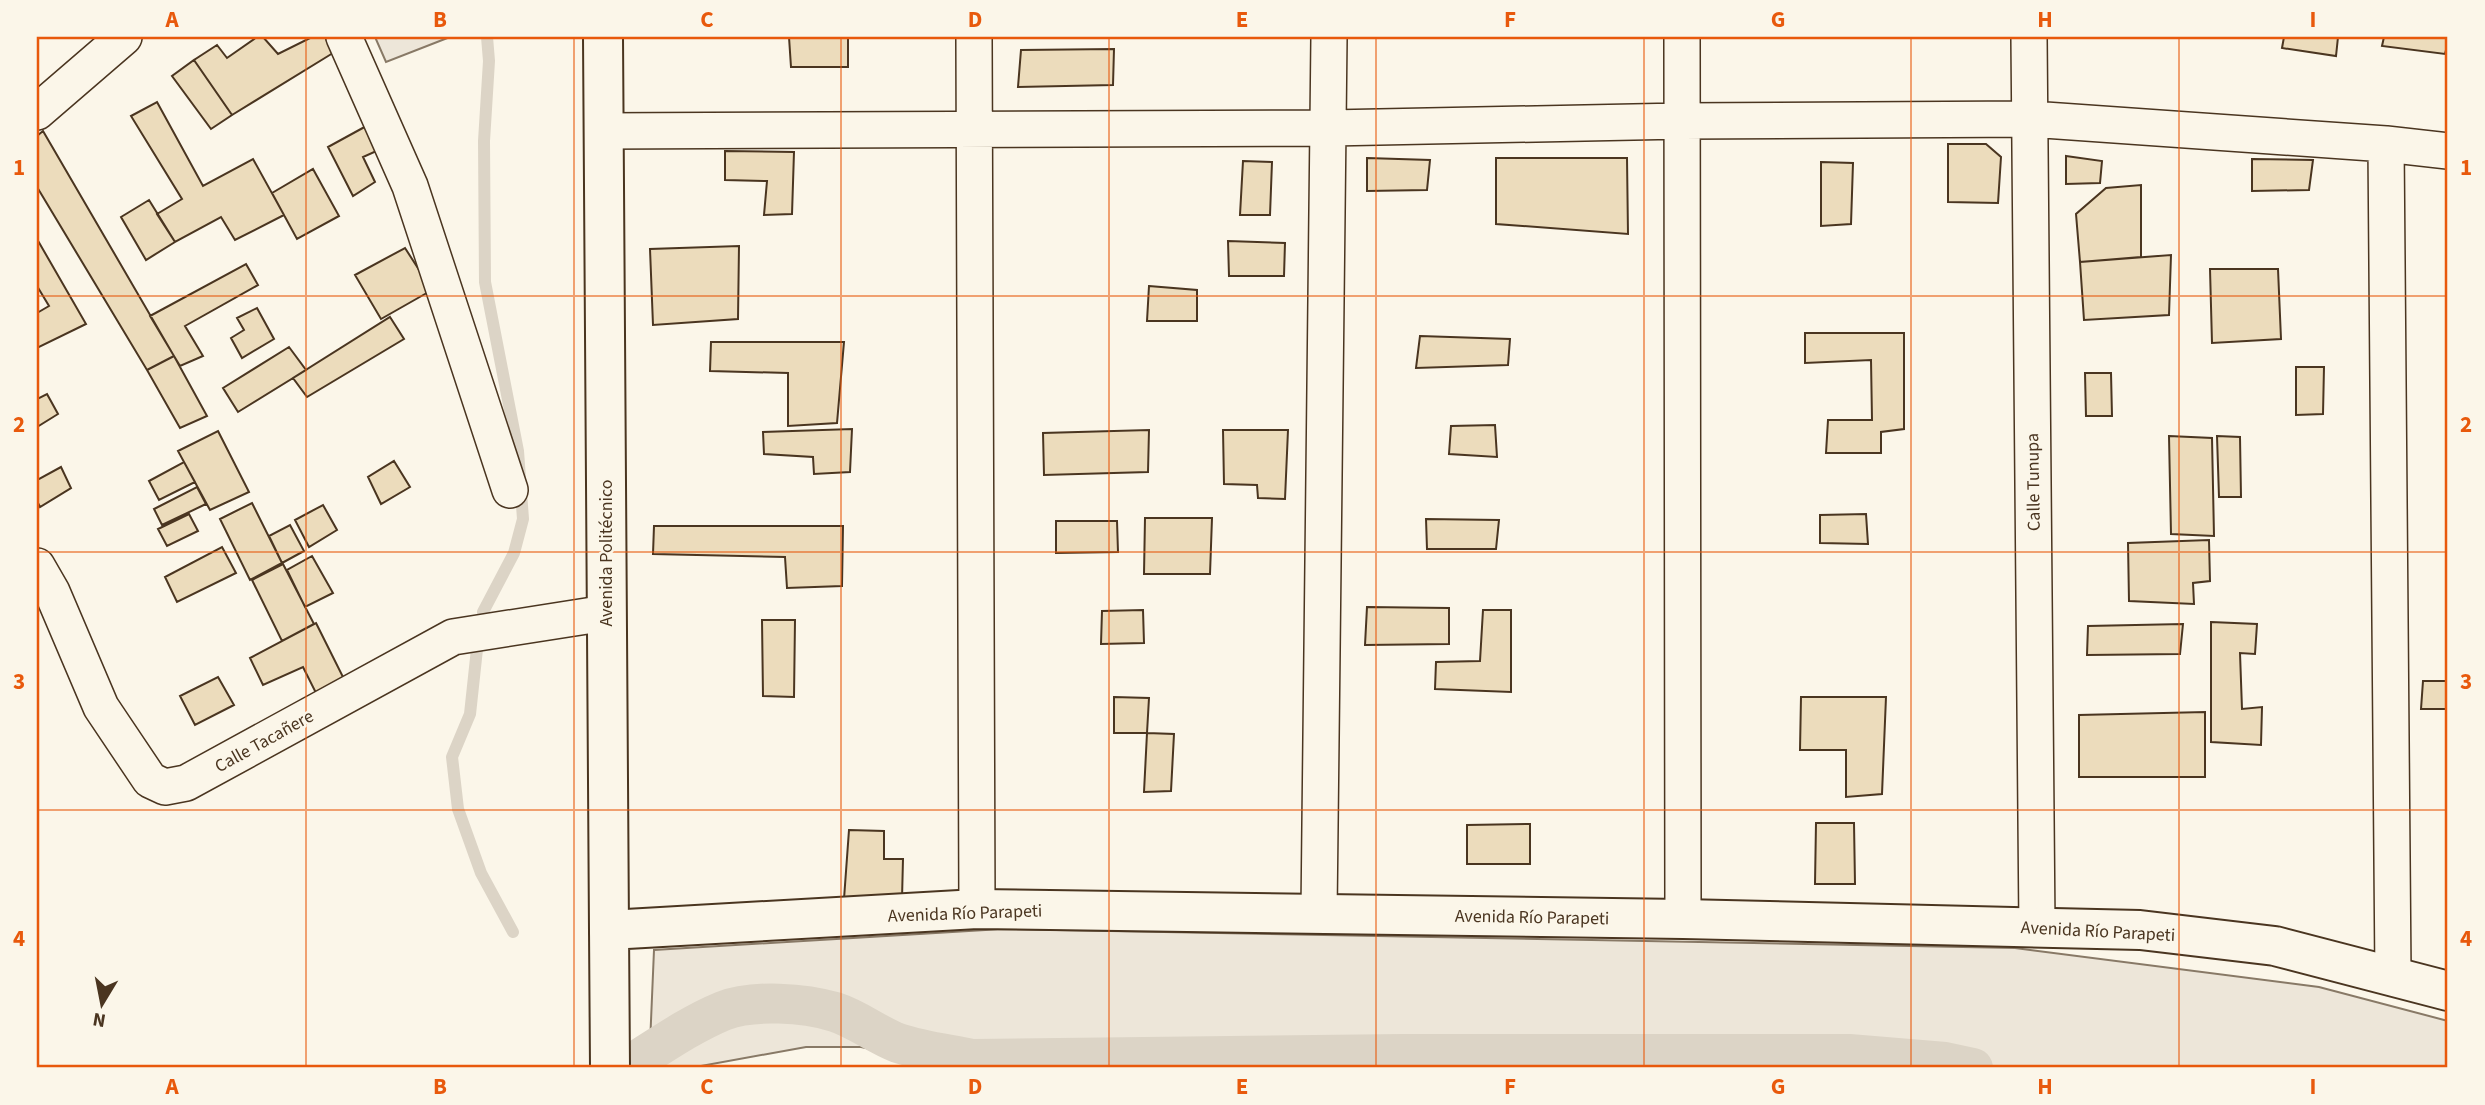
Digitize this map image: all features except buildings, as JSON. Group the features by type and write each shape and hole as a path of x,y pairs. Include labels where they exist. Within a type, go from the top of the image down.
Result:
{"main road":[{"name":"Avenida Politécnico","path":"603,37 610,1068"},
{"name":"Avenida Río Parapeti","path":"609,930 977,909 1683,919 2140,930 2276,946 2448,991"}],"street":[{"path":"37,112 124,37"},
{"path":"344,37 410,186 510,490"},
{"path":"974,37 977,909"},
{"path":"1319,913 1329,37"},
{"path":"1682,37 1683,919"},
{"name":"Calle Tunupa","path":"2028,37 2037,928"},
{"path":"603,131 974,131 2030,119 2386,144 2448,151"},
{"path":"2386,144 2393,976"},
{"name":"Calle Tacañere","path":"37,566 52,592 101,707 150,780 165,788 186,783 453,637 606,613"}],"shaded area":[{"path":"375,37 450,37 386,62"},
{"path":"1002,929 2015,948 2319,987 2448,1021 2448,1068 1924,1068 1843,1064 960,1068 861,1047 806,1047 690,1068 649,1068 654,950"}],"waterway":[{"path":"483,612 514,553 523,519 518,451 485,282 484,141 489,61 487,37"},
{"path":"477,649 470,714 452,757 458,809 481,873 513,932"},
{"path":"625,1068 685,1030 723,1011 764,1004 809,1006 835,1012 898,1043 972,1059 1403,1054 1849,1054 1945,1062 1973,1068"}]}
